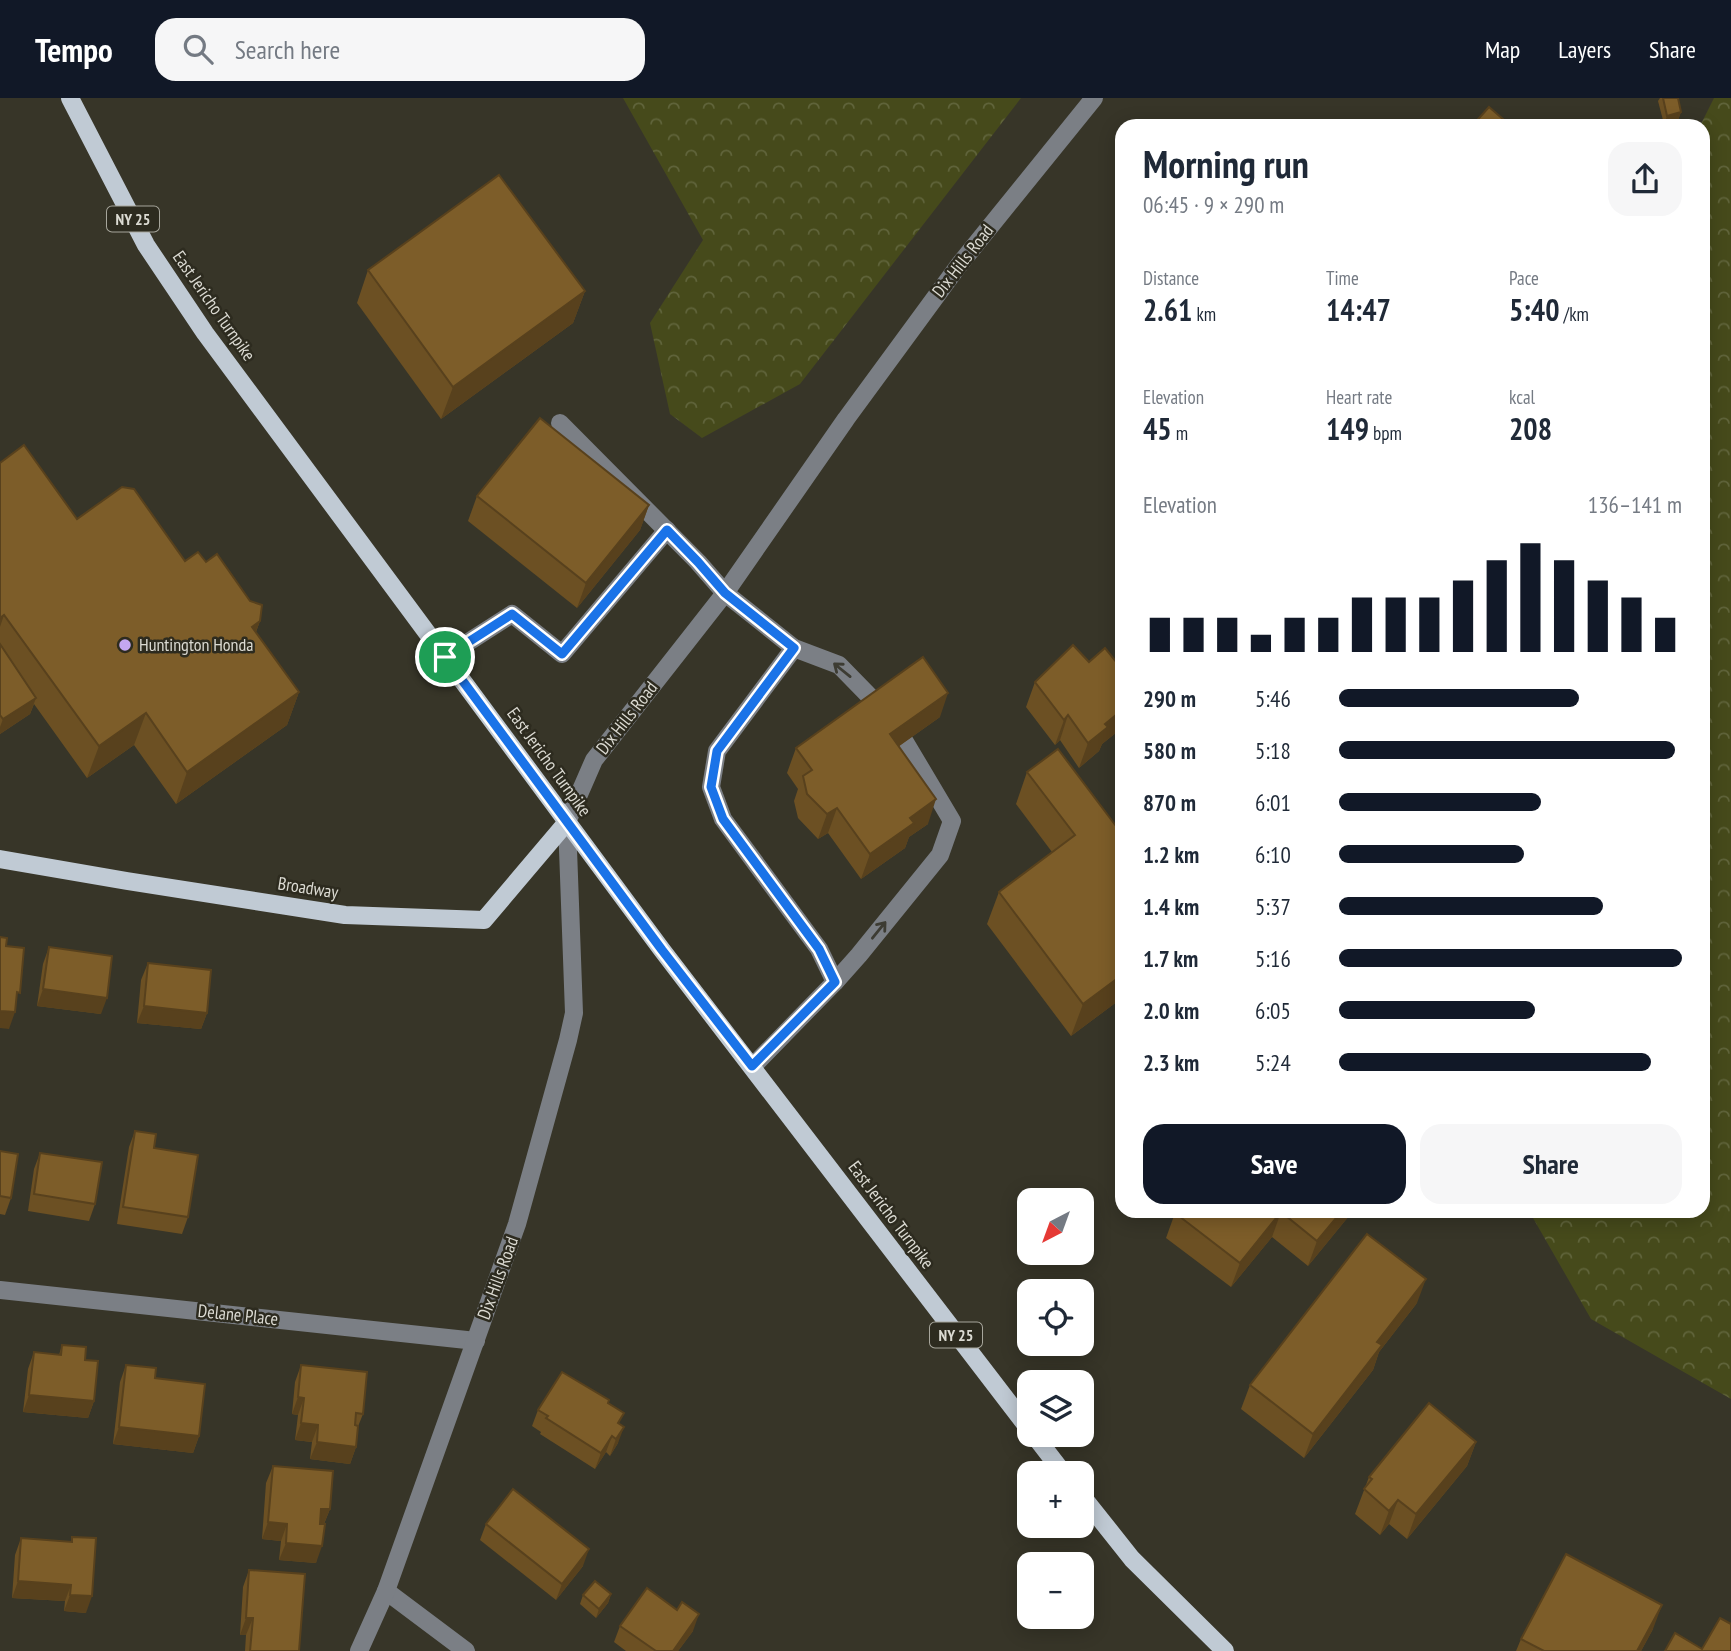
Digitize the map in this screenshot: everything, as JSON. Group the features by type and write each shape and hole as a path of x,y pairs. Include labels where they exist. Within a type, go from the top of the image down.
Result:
{"main road":[{"name":"East Jericho Turnpike","path":"70,98 146,245 213,344 662,950 1017,1414"},
{"name":"Broadway","path":"0,859 345,915 484,920 567,822"},
{"path":"1043,1447 1054,1461"},
{"path":"1094,1511 1132,1559 1225,1651"}],"street":[{"name":"Dix Hills Road","path":"359,1651 386,1591 517,1224 574,1013 567,822 594,760 725,593 846,419 959,265 1094,98"},
{"path":"559,423 667,530 725,593 794,648 839,665 880,707"},
{"path":"445,657 512,614 562,654 667,530"},
{"path":"794,648 717,751 711,787 723,819 819,949 835,982"},
{"path":"752,1066 835,982 940,855 952,821 905,742"},
{"name":"Delane Place","path":"0,1290 475,1341"},
{"path":"386,1591 466,1651"}],"green space":[{"path":"623,98 1021,98 800,384 702,438 670,414 650,323 703,240"},
{"path":"1714,98 1731,98 1731,1399 1591,1319 1533,1218 1710,1218 1710,119 1704,119"}],"building":[{"path":"1663,98 1678,98 1681,112 1667,116"},
{"path":"1489,107 1503,119 1478,119"},
{"path":"499,175 585,291 453,387 368,270"},
{"path":"540,418 649,505 586,583 477,496"},
{"name":"Huntington Honda","path":"24,445 77,519 122,487 134,489 185,561 198,552 206,562 217,554 250,601 262,605 260,621 252,627 299,692 187,772 146,713 99,746 4,615 0,618 0,463"},
{"path":"0,644 36,698 3,719 0,715"},
{"path":"1073,645 1089,662 1105,648 1115,660 1115,716 1105,724 1108,727 1088,743 1068,715 1064,720 1035,682"},
{"path":"923,657 948,693 890,734 936,799 910,818 914,823 870,854 837,808 827,814 807,794 803,776 812,770 796,748"},
{"path":"1058,749 1115,825 1115,980 1083,1004 999,892 1075,835 1027,772"},
{"path":"0,937 7,938 6,946 24,948 20,993 17,992 15,1012 0,1011"},
{"path":"49,947 112,956 107,998 43,989"},
{"path":"148,963 211,970 207,1013 144,1006"},
{"path":"135,1131 156,1134 154,1148 198,1155 188,1217 123,1207"},
{"path":"0,1151 18,1154 11,1198 0,1196"},
{"path":"40,1153 102,1162 95,1204 34,1194"},
{"path":"1182,1218 1276,1218 1240,1263"},
{"path":"1288,1218 1336,1218 1317,1241"},
{"path":"1367,1234 1426,1279 1377,1342 1382,1345 1313,1434 1250,1385"},
{"path":"62,1345 86,1347 85,1360 98,1361 94,1401 29,1395 34,1352 61,1355"},
{"path":"126,1365 156,1368 155,1378 205,1384 199,1436 119,1427"},
{"path":"301,1365 367,1372 363,1414 356,1413 356,1447 317,1442 318,1425 301,1423 304,1398 298,1397"},
{"path":"562,1372 609,1400 608,1403 624,1413 618,1423 624,1427 616,1439 612,1436 601,1453 538,1410"},
{"path":"1429,1403 1476,1442 1416,1514 1398,1500 1389,1511 1364,1489 1372,1479 1369,1477"},
{"path":"273,1466 333,1471 330,1509 321,1509 320,1524 325,1524 322,1546 286,1543 287,1524 268,1522"},
{"path":"513,1489 589,1549 562,1584 486,1524"},
{"path":"72,1537 96,1538 92,1596 70,1595 71,1585 18,1581 21,1538 72,1542"},
{"path":"1566,1554 1662,1605 1637,1651 1544,1651 1521,1639"},
{"path":"249,1570 305,1574 299,1651 250,1651 253,1618 246,1618"},
{"path":"595,1581 611,1594 599,1609 583,1595"},
{"path":"647,1588 677,1610 682,1602 699,1614 673,1651 656,1651 620,1626"},
{"path":"1720,1618 1731,1624 1731,1651 1665,1651 1675,1633 1702,1649"}],"place":[{"name":"Huntington Honda","path":"125,645"}],"route":[{"path":"667,530 725,593 794,648 717,751 711,787 723,819 819,949 835,982 752,1066 662,950 445,657 512,614 562,654 667,530"}]}
